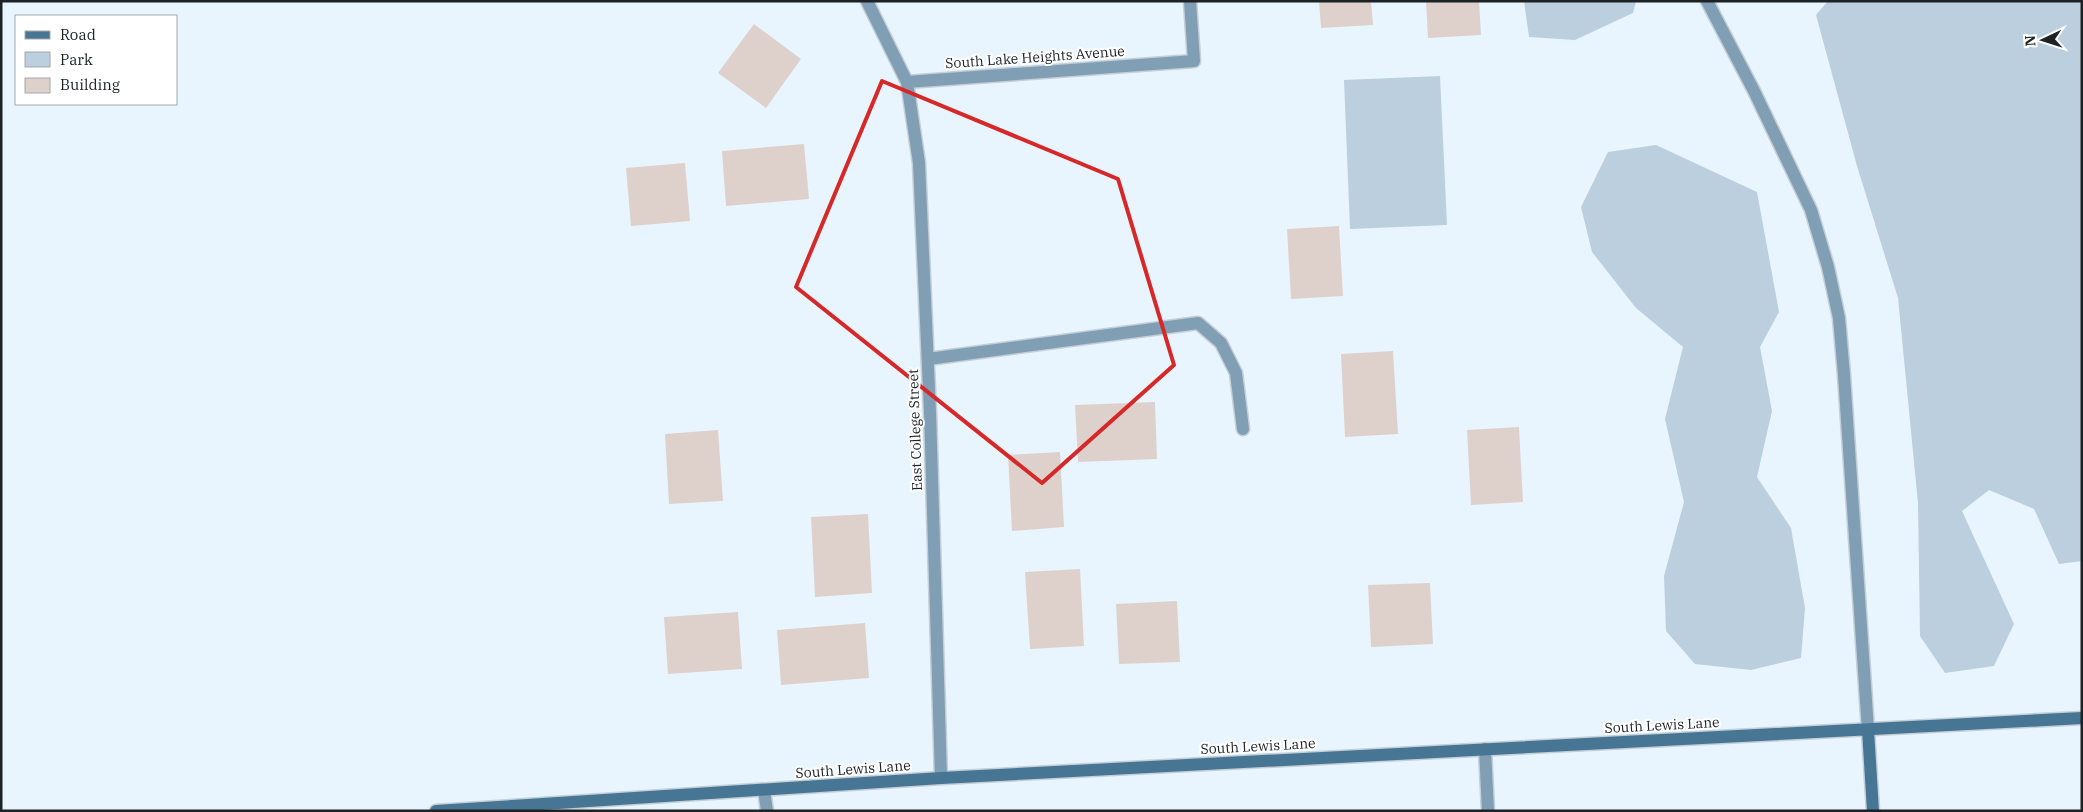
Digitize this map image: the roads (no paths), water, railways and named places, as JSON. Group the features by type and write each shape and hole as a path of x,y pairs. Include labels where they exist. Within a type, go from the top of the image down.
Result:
{"street":[{"path":"867,1 907,82"},
{"name":"South Lake Heights Avenue","path":"907,82 1194,61 1190,1"},
{"path":"1707,1 1754,92 1811,210 1828,267 1839,318 1873,811"},
{"name":"East College Street","path":"907,82 919,163 928,359 941,778"},
{"path":"928,359 1198,323 1221,343 1236,373 1243,429"},
{"name":"South Lewis Lane","path":"436,811 941,778 2082,718"},
{"path":"1485,749 1488,811"},
{"path":"764,790 767,811"}]}
